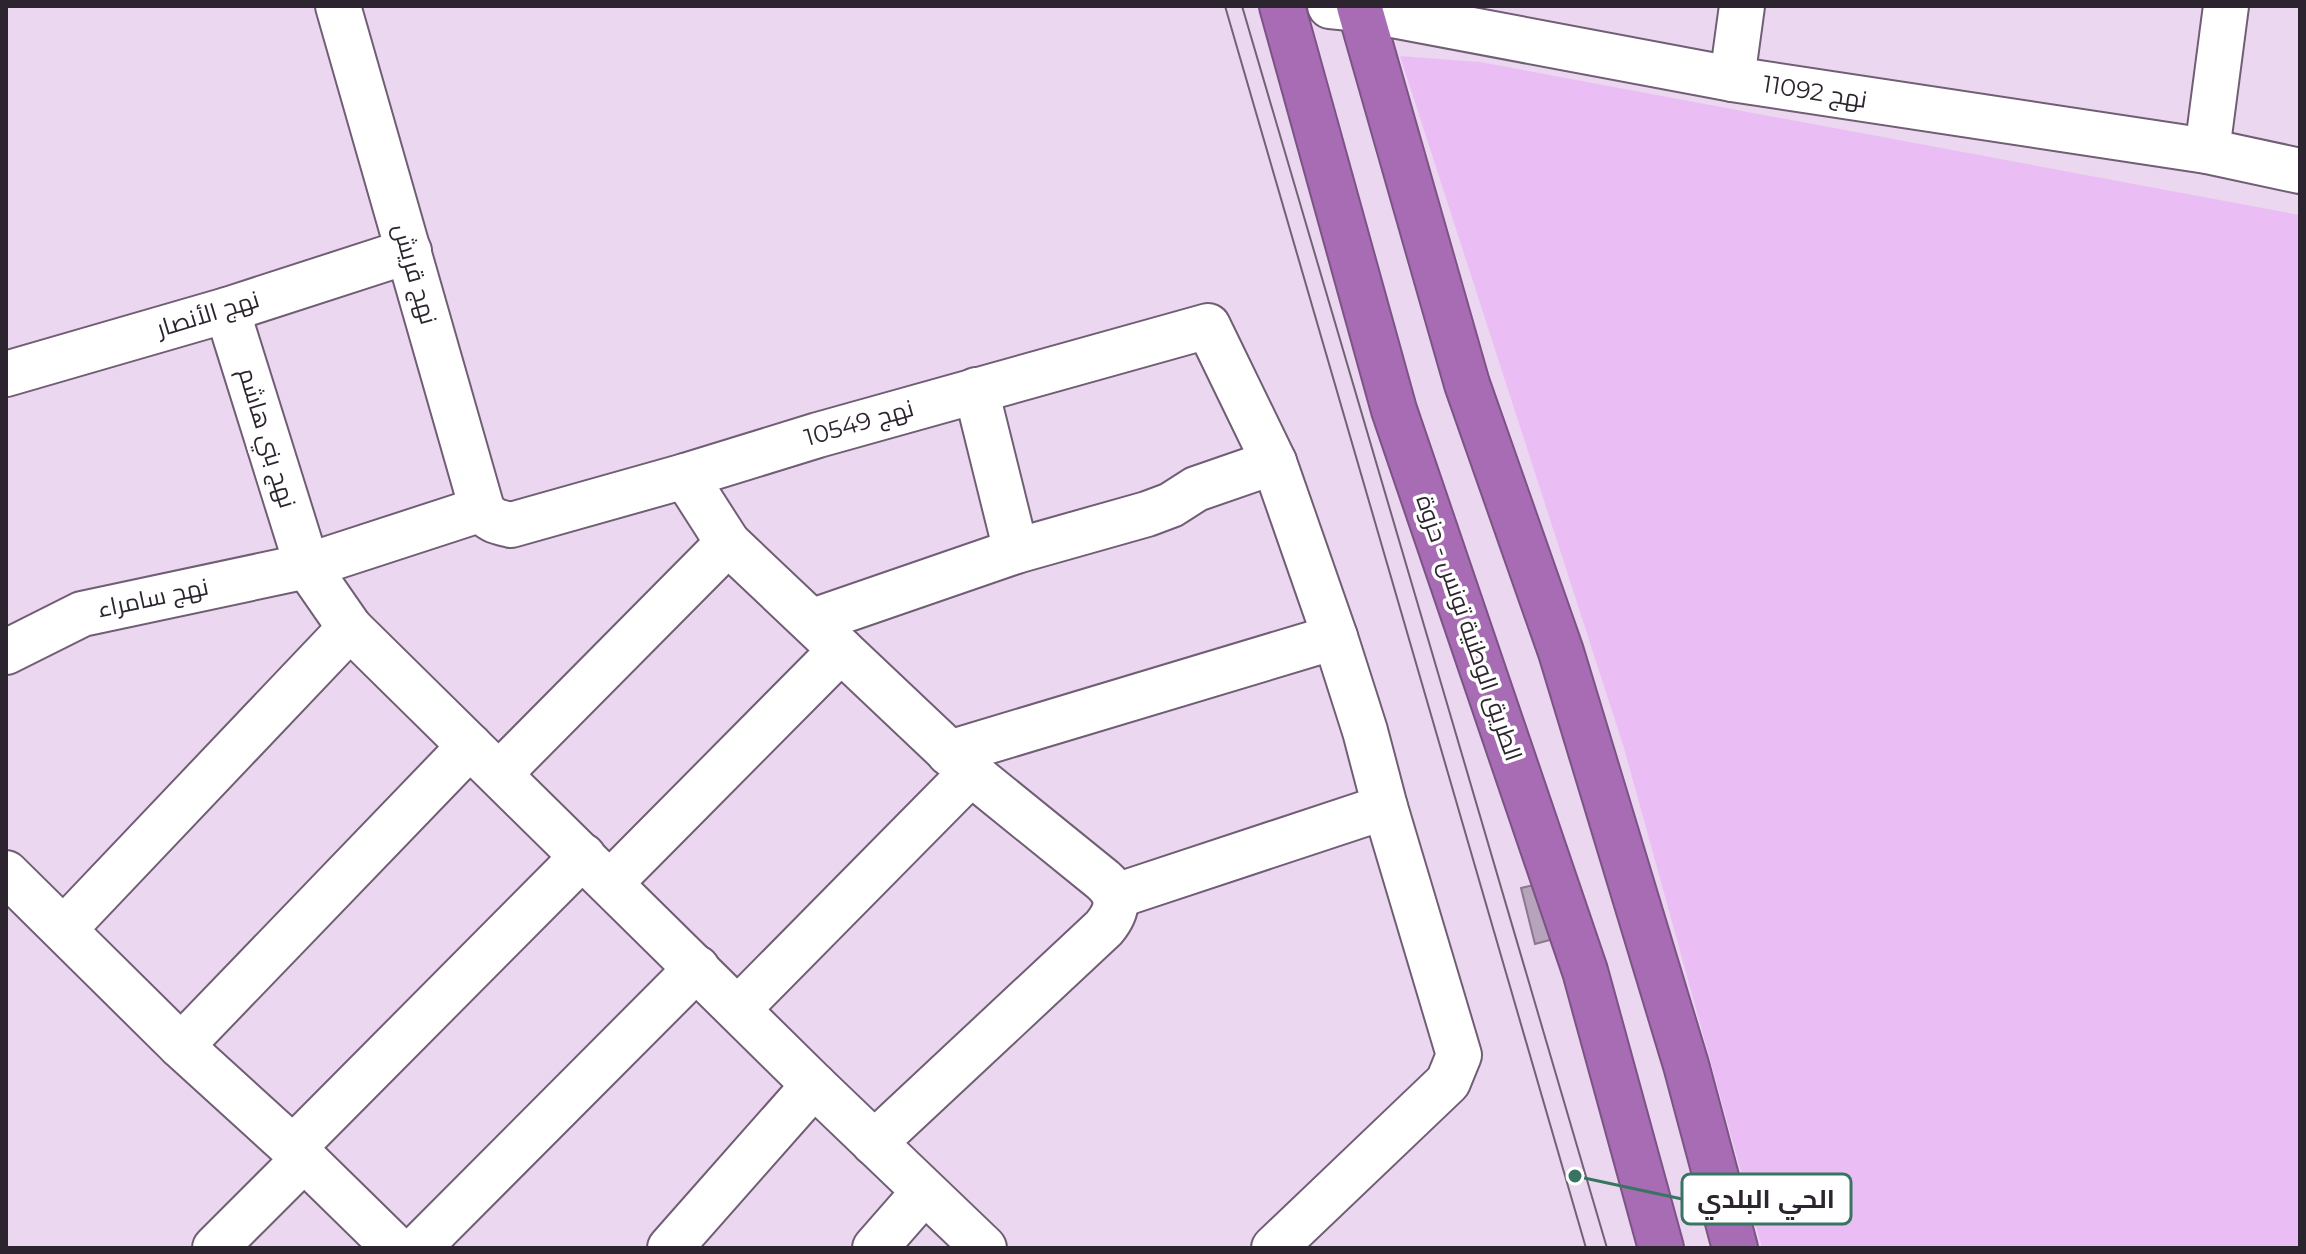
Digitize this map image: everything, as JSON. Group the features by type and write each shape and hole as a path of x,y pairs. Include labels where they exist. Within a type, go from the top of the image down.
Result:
{"highway":[{"name":"الطريق الوطنية تونس - حزوة","path":"1282,6 1394,410 1585,971 1661,1248"},
{"path":"1350,7 1467,384 1561,652 1686,1065 1735,1248"}],"street":[{"name":"نهج قريش","path":"338,6 409,251 497,517"},
{"path":"1732,79 1742,6"},
{"path":"2207,151 2226,6"},
{"name":"نهج 11092","path":"1350,7 1732,79 2207,151 2300,171"},
{"name":"نهج الأنصار","path":"6,374 227,310 409,251"},
{"name":"نهج بني هاشم","path":"227,310 307,566 350,628 984,1248"},
{"name":"نهج 10549","path":"307,566 497,517 685,476 976,390 1208,326 1274,462"},
{"path":"976,390 1016,551"},
{"path":"215,1248 299,1154 596,870 827,636 1016,551 1147,514 1171,505 1196,489 1274,462 1365,731 1459,1055 1448,1082 1274,1248"},
{"path":"685,476 728,543 960,763 1113,888 1116,896 1115,914 1104,928 874,1143"},
{"path":"181,1046 485,760 728,543"},
{"name":"نهج سامراء","path":"6,652 82,614 307,566"},
{"path":"64,929 350,628"},
{"path":"738,1009 960,763 1335,637"},
{"path":"1116,896 1385,807"},
{"path":"6,873 181,1046 299,1154 395,1248"},
{"path":"418,1248 697,968"},
{"path":"670,1248 814,1085"},
{"path":"875,1248 924,1192"}],"shaded area":[{"path":"1400,56 1480,62 2300,215 2300,1248 1762,1248 1624,748"}],"building":[{"path":"1543,883 1557,938 1535,944 1521,888"}],"tram line":[{"path":"1225,6 1586,1248"},
{"path":"1242,6 1607,1248"}],"place":[{"name":"الحي البلدي","path":"1575,1176"}]}
